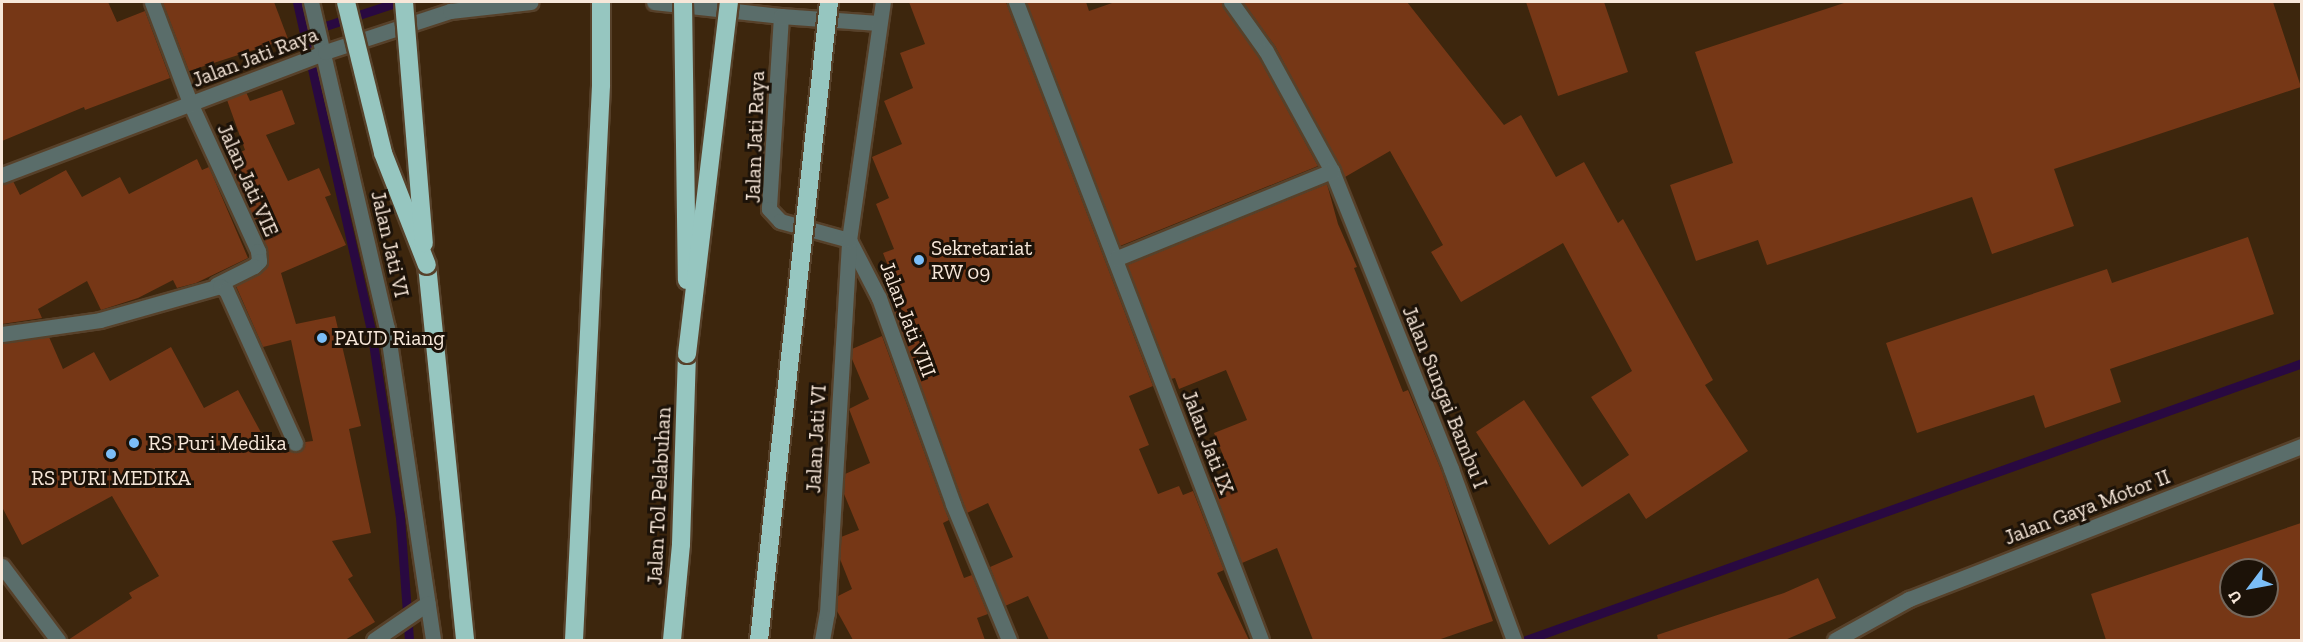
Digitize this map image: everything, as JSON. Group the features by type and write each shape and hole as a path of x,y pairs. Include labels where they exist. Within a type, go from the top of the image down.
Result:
{"highway":[{"path":"346,2 382,153 426,266"},
{"path":"404,2 426,266 465,640"},
{"path":"574,640 600,97 601,2"},
{"path":"683,2 687,354"},
{"path":"687,354 729,2"},
{"path":"759,640 829,2"},
{"name":"Jalan Tol Pelabuhan","path":"672,640 681,544 687,354"}],"street":[{"name":"Jalan Jati VIE","path":"2,334 100,320 216,285 254,266 259,261 258,251 187,95 152,2"},
{"name":"Jalan Jati VI","path":"311,2 387,328 422,607 433,640"},
{"name":"Jalan Jati Raya","path":"2,175 187,95 291,64 450,11 530,2"},
{"path":"654,2 781,16 878,22"},
{"path":"849,240 878,22 883,2"},
{"name":"Jalan Jati IX","path":"1016,2 1261,640"},
{"name":"Jalan Sungai Bambu I","path":"1231,2 1266,51 1332,171 1512,633"},
{"name":"Jalan Jati Raya","path":"781,16 769,209 780,221 849,240"},
{"path":"1115,259 1332,171"},
{"name":"Jalan Jati VI","path":"822,640 827,613 849,240"},
{"name":"Jalan Jati VIII","path":"849,240 879,298 952,504 1009,640"},
{"path":"216,285 226,290 296,443"},
{"name":"Jalan Gaya Motor II","path":"1835,640 1889,609 2301,446"},
{"path":"2,566 58,640"},
{"path":"374,640 422,607"}],"building":[{"path":"2,2 108,2 117,22 145,11 170,78 85,110 84,107 2,141"},
{"path":"274,2 288,39 189,71 163,3"},
{"path":"909,2 1006,2 1153,386 1129,396 1149,445 1139,449 1158,494 1179,486 1183,495 1193,491 1224,570 1217,573 1249,640 1049,640 1028,596 1005,606 990,567 1013,557 988,503 967,513 889,298 899,294 883,253 894,249 876,204 889,198 872,157 902,144 884,101 913,88 900,53 925,44"},
{"path":"1026,2 1086,2 1089,11 1115,2 1221,2 1258,56 1318,166 1120,246"},
{"path":"1243,2 1407,2 1504,125 1521,115 1556,177 1584,162 1618,223 1623,219 1713,380 1705,385 1748,451 1646,519 1629,493 1549,545 1476,432 1524,400 1582,487 1629,455 1591,397 1632,371 1563,243 1461,302 1431,252 1443,245 1390,151 1345,177 1275,46"},
{"path":"1526,2 1604,2 1628,72 1558,96"},
{"path":"1847,2 2273,2 2301,87 2054,169 2074,226 1992,254 1972,197 1767,265 1758,240 1696,261 1670,185 1733,163 1695,52"},
{"path":"282,90 295,124 266,135 288,181 319,168 331,195 325,197 346,245 281,273 296,324 335,316 361,426 349,429 371,533 332,541 353,576 348,579 375,622 345,640 68,640 132,598 129,593 159,576 112,496 22,545 2,507 2,344 49,337 63,369 94,352 110,381 171,347 204,408 238,390 270,449 286,446 298,452 305,442 313,441 291,340 263,347 236,286 261,273 269,260 267,247 226,159 245,150 227,100 246,92 250,101"},
{"path":"197,159 202,170 209,167 248,258 196,283 177,288 173,280 138,298 101,310 87,281 38,309 42,318 2,324 2,185 13,181 20,195 66,170 82,197 120,177 129,194"},
{"path":"1327,184 1338,224 1357,267 1354,268 1403,392 1408,390 1442,472 1493,621 1438,640 1313,640 1277,548 1242,563 1211,483 1231,475 1214,433 1247,420 1226,370 1179,389 1175,378 1171,379 1127,265"},
{"path":"2248,237 2274,314 2110,369 2121,402 2045,428 2034,395 1917,433 1886,343 2107,269 2112,283"},
{"path":"882,336 949,520 943,523 964,578 972,575 988,614 977,618 985,640 853,640 837,611 838,596 852,589 840,559 841,537 859,530 844,494 845,474 870,463 849,409 869,399 852,359 852,349"},
{"path":"2301,523 2301,640 2106,640 2091,594"},
{"path":"1818,578 1836,618 1785,640 1658,640 1657,635 1784,593"}],"waterway":[{"path":"297,2 371,330 400,517 409,640"},
{"path":"313,30 398,2"},
{"path":"1526,640 2302,363"}],"place":[{"name":"Sekretariat RW 09","path":"919,260"},
{"name":"PAUD Riang","path":"322,338"},
{"name":"RS Puri Medika","path":"134,443"},
{"name":"RS PURI MEDIKA","path":"111,454"}]}
